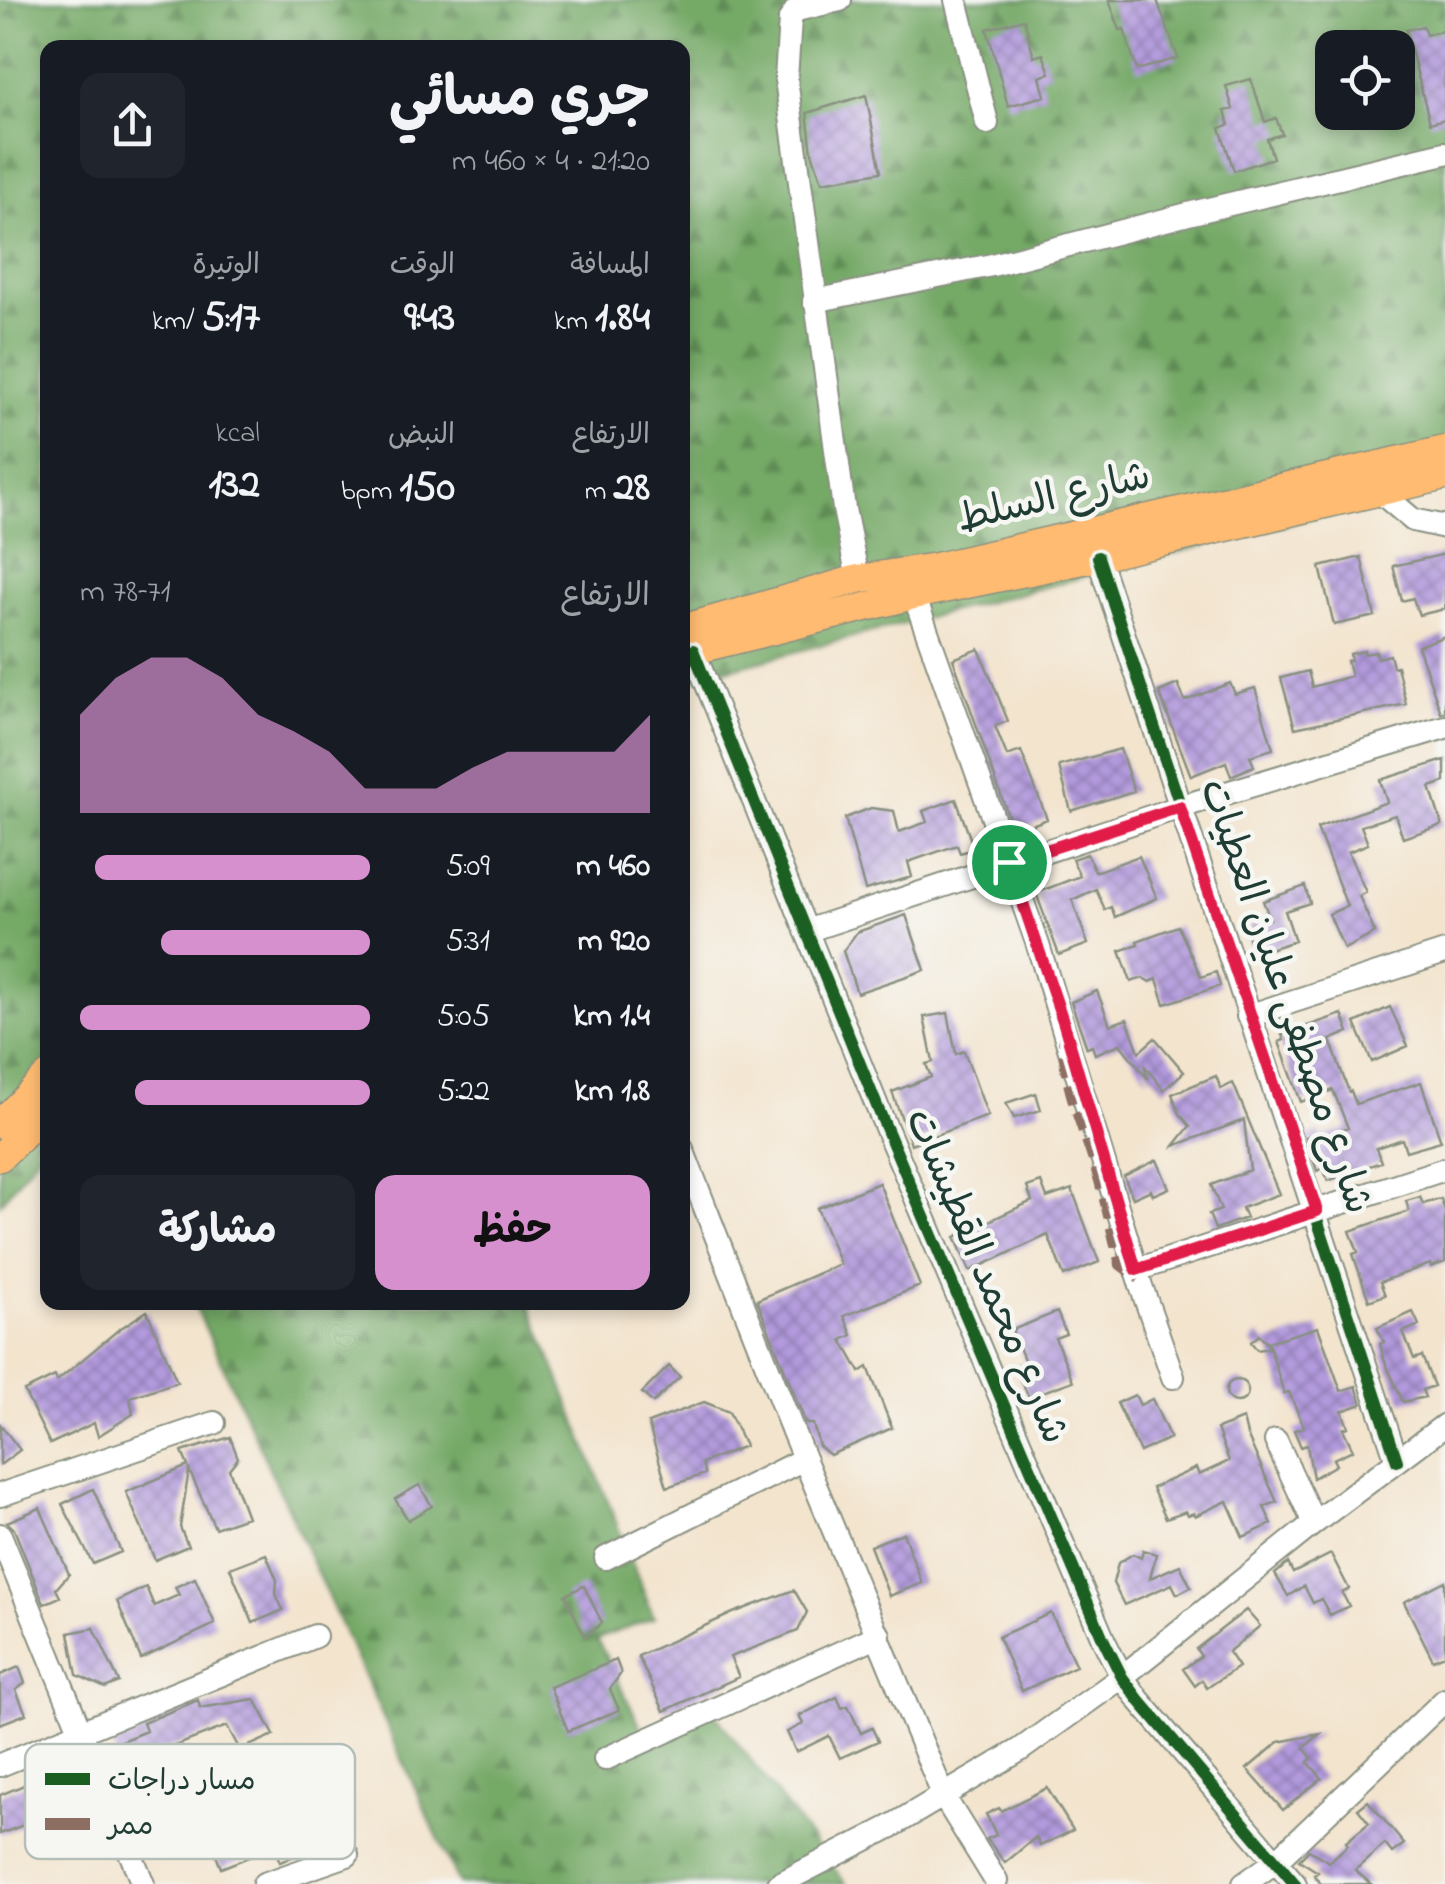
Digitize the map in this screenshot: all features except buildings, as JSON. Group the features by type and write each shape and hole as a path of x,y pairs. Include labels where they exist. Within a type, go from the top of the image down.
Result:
{"main road":[{"name":"شارع السلط","path":"690,642 858,579 936,567 1445,450"},
{"name":"شارع السلط","path":"690,643 1098,557 1445,476"},
{"path":"0,1124 40,1084"},
{"path":"0,1157 40,1118"}],"street":[{"path":"840,0 795,5 790,19 786,80 844,509 858,579"},
{"path":"956,0 987,124"},
{"path":"814,301 992,265 1445,153"},
{"path":"1379,491 1413,520 1445,527"},
{"name":"شارع مصطفى عليان العطيات","path":"1098,557 1397,1462"},
{"path":"914,595 1064,1024 1136,1270 1173,1376"},
{"name":"شارع محمد القطيشات","path":"690,654 1104,1641 1122,1676 1295,1884"},
{"path":"806,931 1180,807 1445,727"},
{"path":"1248,1016 1445,952"},
{"path":"1136,1270 1445,1168"},
{"path":"690,1169 944,1797 996,1882"},
{"path":"0,1495 214,1423"},
{"path":"779,1884 944,1797 1020,1750 1122,1676 1445,1425"},
{"path":"1276,1440 1314,1523"},
{"path":"606,1558 804,1459"},
{"path":"0,1535 84,1744"},
{"path":"604,1759 879,1635"},
{"path":"49,1744 315,1636"},
{"path":"1244,1884 1275,1862 1445,1700"},
{"path":"0,1764 25,1754"},
{"path":"132,1859 143,1884"},
{"path":"264,1884 336,1859"}],"green space":[{"path":"0,0 1445,0 1445,483 690,679 690,40 40,40 40,1152 0,1204"},
{"path":"197,1310 532,1310 654,1618 597,1639 650,1745 712,1710 846,1884 459,1884"}],"marked path":[{"path":"1064,1024 1068,1083 1120,1265 1139,1279"}],"cycle path":[{"path":"1098,557 1397,1461"},
{"path":"693,650 879,1111 1104,1641 1139,1700 1295,1884"}],"route":[{"path":"1180,807 1317,1211 1136,1270 1064,1024 1009,862 1180,807"}]}
